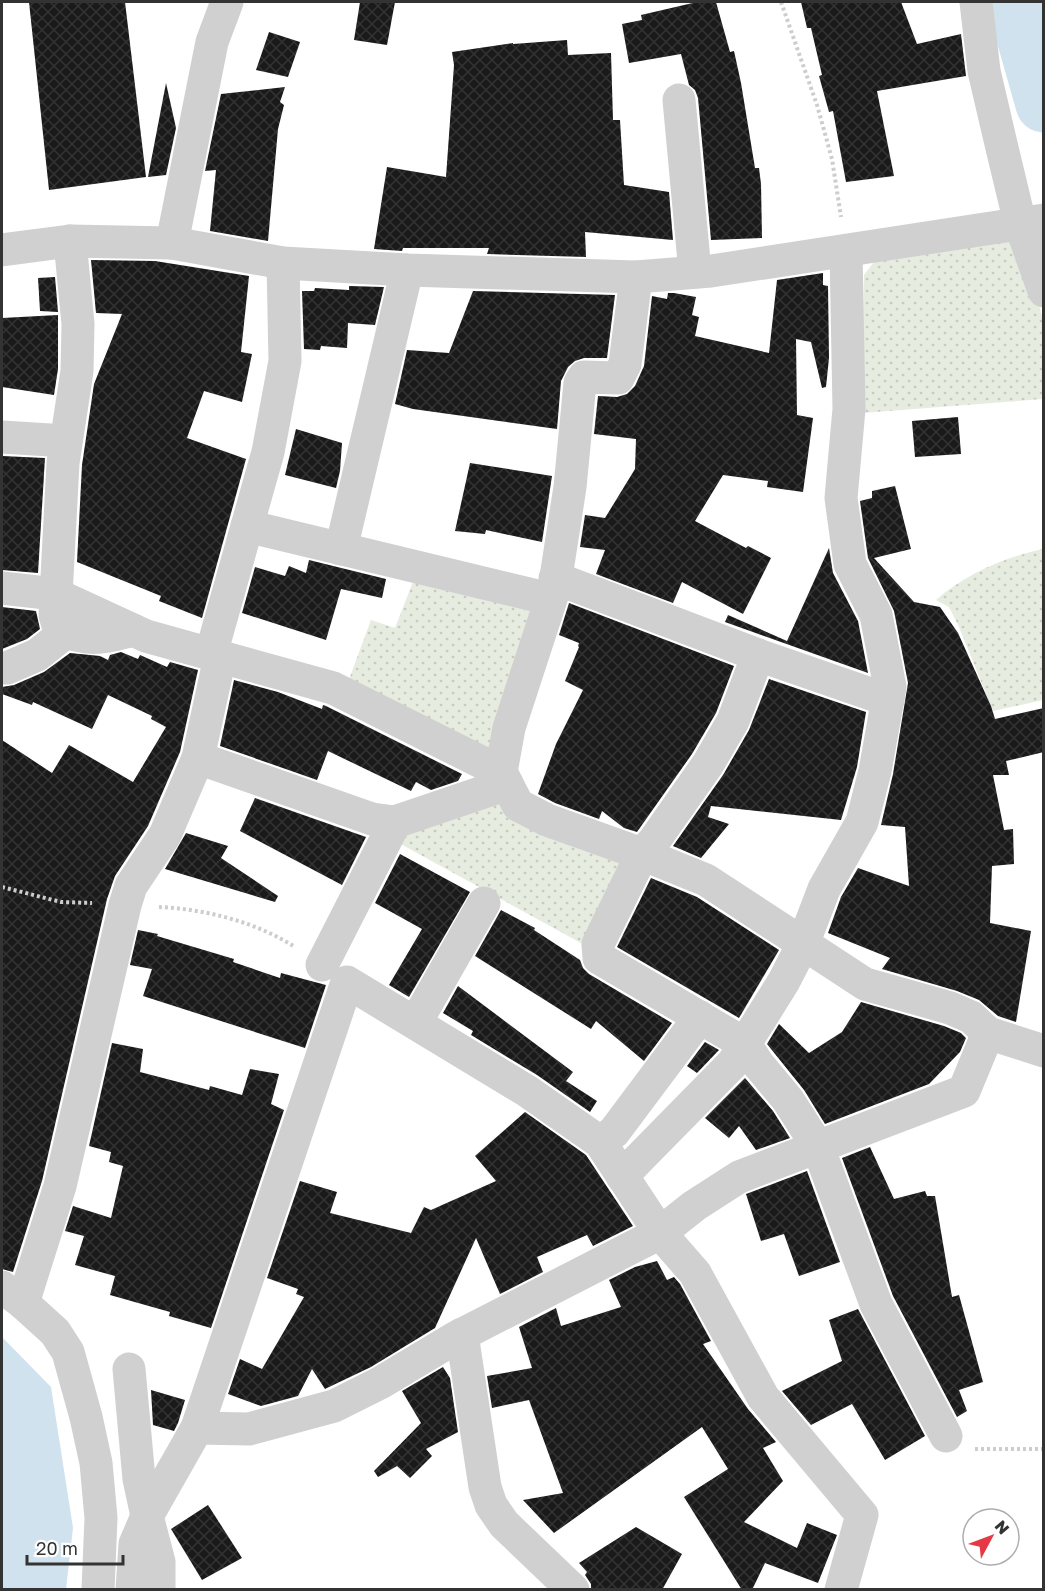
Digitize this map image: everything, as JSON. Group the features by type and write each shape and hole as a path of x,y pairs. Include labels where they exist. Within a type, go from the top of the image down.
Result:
{"street":[{"path":"172,243 212,42 227,2"},
{"path":"976,2 984,71 1032,221 1044,291"},
{"path":"679,100 695,272"},
{"path":"2,250 70,241 172,243 283,263 407,270 636,277 695,272 846,251 1032,221"},
{"path":"70,241 78,348 77,371 66,441 55,594 57,622 59,629 74,636 104,638 133,630"},
{"path":"622,1176 733,1063 746,1044 784,981 803,944 824,889 862,822 875,771 890,687 876,615 850,564 841,498 849,409 846,251"},
{"path":"98,1590 101,1518 96,1463 87,1417 68,1352 55,1332 12,1295 60,1186 131,886 165,835 198,758 215,655 268,452 285,361 283,263"},
{"path":"341,549 407,270"},
{"path":"636,277 625,364 618,378 584,378 580,383 570,487 553,589 509,728 504,778 518,805 546,820 642,854 706,880 865,984 950,1008 971,1017 988,1033 1044,1051"},
{"path":"2,436 66,441"},
{"path":"247,526 341,549 553,589 758,655 888,700"},
{"path":"2,588 55,594 146,636 333,688 504,778"},
{"path":"2,668 37,655 66,632"},
{"path":"758,655 733,721 694,783 654,841 642,854 598,944 599,958 746,1044 758,1064 788,1100 818,1147 876,1304 946,1436"},
{"path":"198,758 372,819 395,822 504,778"},
{"path":"322,965 395,822"},
{"path":"416,1022 484,903"},
{"path":"132,1590 135,1544 147,1516 197,1428 347,982 527,1091 600,1142 660,1233 696,1273 763,1397 862,1515 841,1590"},
{"path":"600,1142 614,1132 700,1017"},
{"path":"197,1428 249,1429 334,1406 380,1383 462,1334 660,1233 694,1206 739,1177 964,1091 988,1033"},
{"path":"462,1334 485,1487 491,1506 504,1524 573,1590"},
{"path":"129,1369 139,1479 159,1562 159,1590"}],"path":[{"path":"781,2 814,95 832,159 846,251"},
{"path":"2,887 61,902 182,908 232,920 283,939 322,965"},
{"path":"946,1436 972,1449 1044,1449"}],"shaded area":[{"path":"1007,238 1023,254 1043,319 1043,399 862,413 864,275 874,262"},
{"path":"1043,549 1043,700 993,711 949,607 936,600 960,582 986,568"},
{"path":"416,574 537,604 493,752 347,685 371,620 395,628"},
{"path":"490,798 630,857 590,948 397,842 404,825"}],"water":[{"path":"2,1337 51,1387 73,1528 66,1589 2,1589"}],"building":[{"path":"29,2 125,2 146,177 49,190"},
{"path":"360,2 395,2 387,45 354,40"},
{"path":"697,2 716,2 730,52 734,51 755,168 759,168 762,238 711,240 698,98 695,90 689,85 681,54 629,63 622,24 642,20 641,15"},
{"path":"801,2 901,2 917,44 961,34 966,76 877,91 894,176 846,182 833,111 829,112 819,76 822,75 811,28 807,28"},
{"path":"269,32 300,42 288,77 256,70"},
{"path":"567,40 568,55 611,53 613,120 620,120 624,185 669,192 673,240 585,232 586,257 487,254 489,248 403,248 402,251 374,249 387,167 446,177 454,65 452,52 513,43"},
{"path":"166,83 176,128 166,175 148,177"},
{"path":"285,87 280,102 284,105 278,129 268,241 210,231 216,170 205,171 221,94"},
{"path":"91,260 155,261 249,276 241,352 252,354 242,402 204,391 187,438 246,459 202,618 159,601 161,596 77,562 82,465 94,384 122,314 96,313"},
{"path":"823,273 823,285 828,286 829,358 826,387 822,388 811,342 796,339 797,415 813,418 803,492 767,487 768,481 723,475 695,521 746,548 748,546 771,558 743,614 682,582 673,603 596,574 605,550 580,547 585,515 605,518 635,469 636,439 594,434 598,396 617,397 627,394 635,386 644,366 652,296 667,299 668,293 674,293 696,297 692,315 699,317 695,336 769,353 777,280"},
{"path":"55,277 58,312 40,311 38,278"},
{"path":"349,286 384,287 375,325 348,323 347,348 321,346 320,350 304,349 302,291 314,291 315,288 349,290"},
{"path":"473,291 615,295 607,358 584,358 568,367 561,381 557,429 413,409 395,404 407,350 449,353"},
{"path":"58,315 58,369 54,395 2,387 2,318"},
{"path":"958,417 961,454 915,457 912,421"},
{"path":"296,429 342,443 336,488 285,475"},
{"path":"2,456 45,458 38,573 2,570"},
{"path":"470,463 552,476 542,542 486,530 485,534 455,531"},
{"path":"895,486 911,549 874,558 914,602 940,607 958,633 995,719 1044,708 1044,752 1006,761 1009,775 993,775 1004,830 1013,829 1014,864 992,866 990,923 1031,931 1016,1022 998,1016 979,1000 957,991 882,969 890,958 828,933 841,897 858,868 909,886 905,827 881,825 893,774 908,683 894,611 868,558 860,501 872,498 872,491"},
{"path":"829,548 833,573 858,621 868,673 725,622 728,615 787,641"},
{"path":"309,560 386,579 382,598 341,589 326,640 242,613 255,567 285,576 289,566 306,573"},
{"path":"569,603 734,666 716,713 692,754 637,832 624,828 602,811 599,819 555,803 538,794 556,744 583,690 565,681 579,647 579,643 559,635"},
{"path":"2,607 36,611 40,629 27,639 2,649"},
{"path":"121,652 138,659 140,655 167,667 170,662 198,670 180,752 148,826 115,876 107,899 42,1181 13,1272 2,1269 2,740 52,773 69,745 133,782 166,727 151,719 152,716 108,695 92,729 33,702 32,705 2,694 2,687 14,685 44,672 70,653 100,656 108,660 110,655"},
{"path":"769,679 866,712 857,767 841,820 711,806 708,817 729,824 701,858 673,846 723,775 749,730"},
{"path":"234,680 278,692 322,709 323,705 326,706 462,774 458,781 431,790 416,782 411,791 328,751 317,780 220,746"},
{"path":"255,798 366,837 342,885 240,831"},
{"path":"186,833 228,846 221,858 278,896 275,902 165,869"},
{"path":"400,854 470,892 409,997 389,985 422,929 375,903"},
{"path":"651,878 697,897 779,950 739,1018 617,947"},
{"path":"501,910 535,928 534,930 580,960 583,968 589,974 672,1023 644,1061 596,1021 591,1029 475,956"},
{"path":"138,930 158,934 157,936 234,959 233,962 280,978 281,973 326,985 305,1048 143,996 152,969 130,965"},
{"path":"458,986 573,1072 566,1081 597,1101 590,1112 537,1075 471,1035 473,1031 443,1013"},
{"path":"861,1002 944,1026 961,1033 966,1038 960,1052 929,1084 825,1124 804,1090 767,1044 779,1024 809,1053 842,1032"},
{"path":"705,1042 719,1050 697,1073 687,1066"},
{"path":"112,1043 143,1049 140,1072 209,1090 210,1086 242,1095 250,1069 279,1074 271,1104 284,1110 211,1328 169,1316 170,1312 110,1295 115,1276 75,1265 84,1236 65,1231 73,1206 111,1218 123,1166 109,1162 111,1152 89,1146"},
{"path":"745,1078 773,1111 790,1138 756,1150 739,1126 729,1138 705,1118"},
{"path":"525,1112 586,1155 633,1226 593,1246 587,1235 537,1257 543,1272 500,1294 476,1238 435,1328 371,1367 325,1389 312,1369 298,1396 261,1406 228,1394 240,1359 262,1369 304,1297 296,1294 298,1289 267,1278 300,1181 337,1192 330,1213 411,1233 424,1207 431,1210 496,1181 475,1156"},
{"path":"870,1147 894,1199 925,1191 927,1196 935,1196 952,1297 959,1295 983,1382 959,1390 967,1411 957,1417 893,1296 842,1158"},
{"path":"807,1171 840,1262 799,1276 784,1234 761,1241 746,1194"},
{"path":"657,1261 667,1280 674,1277 680,1284 711,1341 703,1344 748,1409 776,1442 763,1448 783,1481 744,1522 797,1548 807,1523 837,1535 818,1583 765,1563 752,1590 742,1590 684,1497 728,1469 702,1427 554,1533 523,1500 563,1493 529,1400 492,1408 487,1376 532,1368 519,1327 556,1308 561,1326 621,1307 609,1280 635,1267"},
{"path":"858,1309 925,1436 885,1460 852,1404 811,1425 782,1391 842,1361 829,1320"},
{"path":"443,1367 450,1378 458,1432 426,1449 432,1456 410,1478 397,1466 378,1477 374,1471 421,1423 402,1391"},
{"path":"151,1390 185,1400 174,1431 153,1425"},
{"path":"208,1505 242,1558 202,1580 171,1529"},
{"path":"636,1527 682,1554 662,1590 591,1590 591,1584 585,1575 587,1572 579,1563"}],"waterway":[{"path":"1015,2 1044,104"}]}
